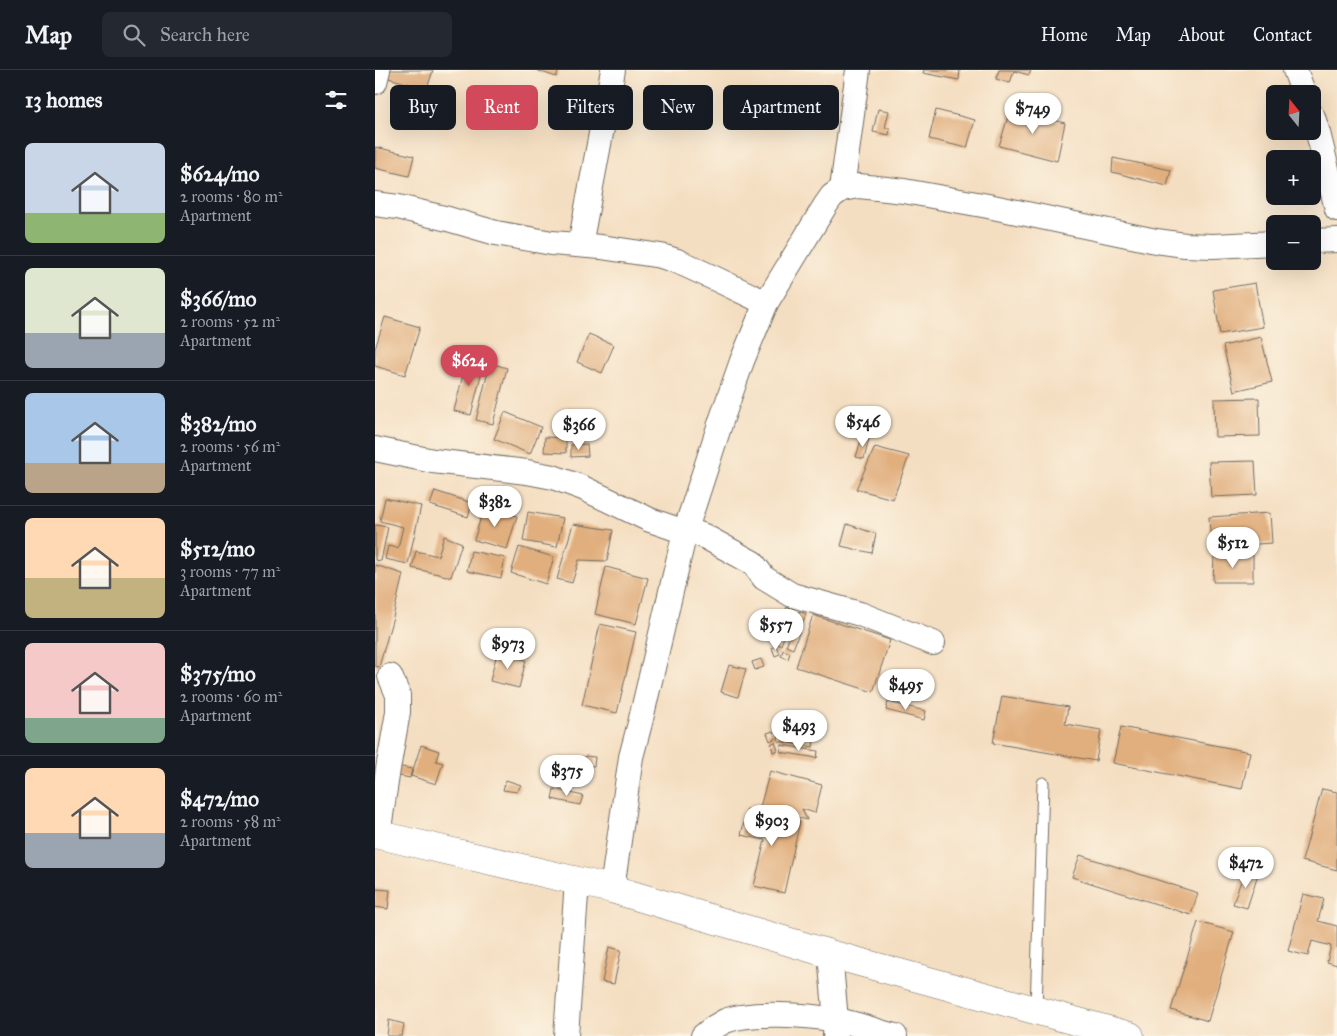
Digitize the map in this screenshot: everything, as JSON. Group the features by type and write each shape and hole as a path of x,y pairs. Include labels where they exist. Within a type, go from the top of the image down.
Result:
{"street":[{"path":"375,82 378,70"},
{"path":"580,245 613,70"},
{"path":"842,190 858,70"},
{"path":"1295,70 1301,85"},
{"path":"1320,140 1337,209"},
{"path":"612,889 631,757 641,723 685,531 742,361 766,304 825,206 833,196 842,190 859,186 904,191 988,206 1156,241 1213,246 1266,243"},
{"path":"375,204 398,207 496,233 552,243 645,252 661,256 677,261 766,304"},
{"path":"1321,241 1337,240"},
{"path":"375,449 433,461 527,472 553,477 583,488 650,520 704,536 753,563 765,578 791,595 860,614 933,643"},
{"path":"390,676 398,695 399,712 377,834 612,889 830,954 1130,1036"},
{"path":"566,1036 577,881"},
{"path":"830,954 836,1028"},
{"path":"703,1036 712,1028 726,1021 743,1017 800,1015 836,1028 895,1036"}],"lane":[{"path":"1036,1010 1043,784"}],"building":[{"path":"387,70 433,70 428,85 413,85 385,77"},
{"path":"536,70 559,70 556,77"},
{"path":"924,70 960,70 959,80 923,73"},
{"path":"999,70 1031,70 1029,75 1014,71 1010,83 996,79"},
{"path":"878,109 889,111 885,128 890,128 889,135 873,132"},
{"path":"936,110 975,120 967,148 929,139"},
{"path":"1010,110 1065,123 1057,161 999,146"},
{"path":"375,147 414,156 409,176 375,168"},
{"path":"1113,158 1171,170 1167,186 1112,172"},
{"path":"1255,283 1263,327 1220,334 1213,290"},
{"path":"385,317 420,327 405,375 375,366 375,349"},
{"path":"589,334 614,345 602,373 577,362"},
{"path":"1261,337 1272,382 1234,391 1223,346"},
{"path":"467,359 484,363 471,415 454,411"},
{"path":"490,363 507,368 493,424 476,420"},
{"path":"1259,398 1260,436 1215,437 1214,399"},
{"path":"505,412 541,427 530,454 494,439"},
{"path":"545,437 566,438 566,453 544,452"},
{"path":"862,437 869,439 864,459 856,457"},
{"path":"587,444 588,456 571,457 571,445"},
{"path":"875,447 909,456 893,499 856,489"},
{"path":"1255,461 1257,495 1211,497 1209,462"},
{"path":"435,491 472,503 468,517 430,505"},
{"path":"385,498 421,506 408,564 385,559 388,546 398,548 403,527 380,521"},
{"path":"484,507 517,516 507,549 474,540"},
{"path":"528,512 563,518 557,547 523,541"},
{"path":"1270,513 1272,543 1211,547 1209,517"},
{"path":"573,524 613,530 607,561 579,560 572,583 557,579"},
{"path":"847,524 876,534 872,553 841,546"},
{"path":"375,525 388,527 381,561 375,560"},
{"path":"444,536 462,543 451,577 412,568 416,551 438,556"},
{"path":"519,547 554,557 546,584 511,573"},
{"path":"471,551 505,558 501,578 467,571"},
{"path":"1214,555 1253,555 1253,582 1213,582"},
{"path":"375,565 403,574 379,667 375,666"},
{"path":"606,567 648,578 636,624 595,614"},
{"path":"787,607 794,610 781,645 774,643"},
{"path":"799,611 806,614 793,649 786,646"},
{"path":"813,615 890,640 873,692 796,667"},
{"path":"600,624 636,632 617,713 582,705"},
{"path":"776,646 780,654 775,656 772,648"},
{"path":"783,650 790,653 788,659 781,656"},
{"path":"497,653 526,660 519,688 490,681"},
{"path":"761,659 764,667 755,670 752,662"},
{"path":"729,665 746,669 738,697 721,692"},
{"path":"1002,696 1068,707 1065,724 1101,730 1096,761 993,743"},
{"path":"888,702 926,711 924,720 886,710"},
{"path":"785,722 822,728 821,735 784,729"},
{"path":"1121,727 1250,752 1242,789 1113,763"},
{"path":"773,731 776,738 770,741 767,733"},
{"path":"779,734 814,740 813,747 778,741"},
{"path":"775,742 778,750 773,752 771,744"},
{"path":"421,745 439,751 436,761 443,763 436,784 411,776"},
{"path":"782,745 818,751 817,758 780,752"},
{"path":"585,756 595,757 594,766 584,765"},
{"path":"397,766 412,769 410,778 395,775"},
{"path":"770,771 822,785 815,813 802,809 807,820 760,807"},
{"path":"506,780 521,785 517,792 503,790"},
{"path":"554,789 583,796 580,805 552,799"},
{"path":"1322,789 1337,792 1337,870 1302,861"},
{"path":"747,809 800,821 784,893 754,886 765,840 741,835"},
{"path":"1080,855 1198,893 1191,915 1072,877"},
{"path":"1245,869 1258,874 1247,908 1233,904"},
{"path":"375,889 390,890 388,909 375,907"},
{"path":"1303,894 1324,899 1318,921 1337,926 1337,965 1327,962 1331,946 1312,941 1308,956 1288,951"},
{"path":"1198,922 1234,932 1208,1021 1171,1010"},
{"path":"609,947 621,950 614,984 602,982"},
{"path":"389,1020 404,1024 402,1036 387,1036"}]}
